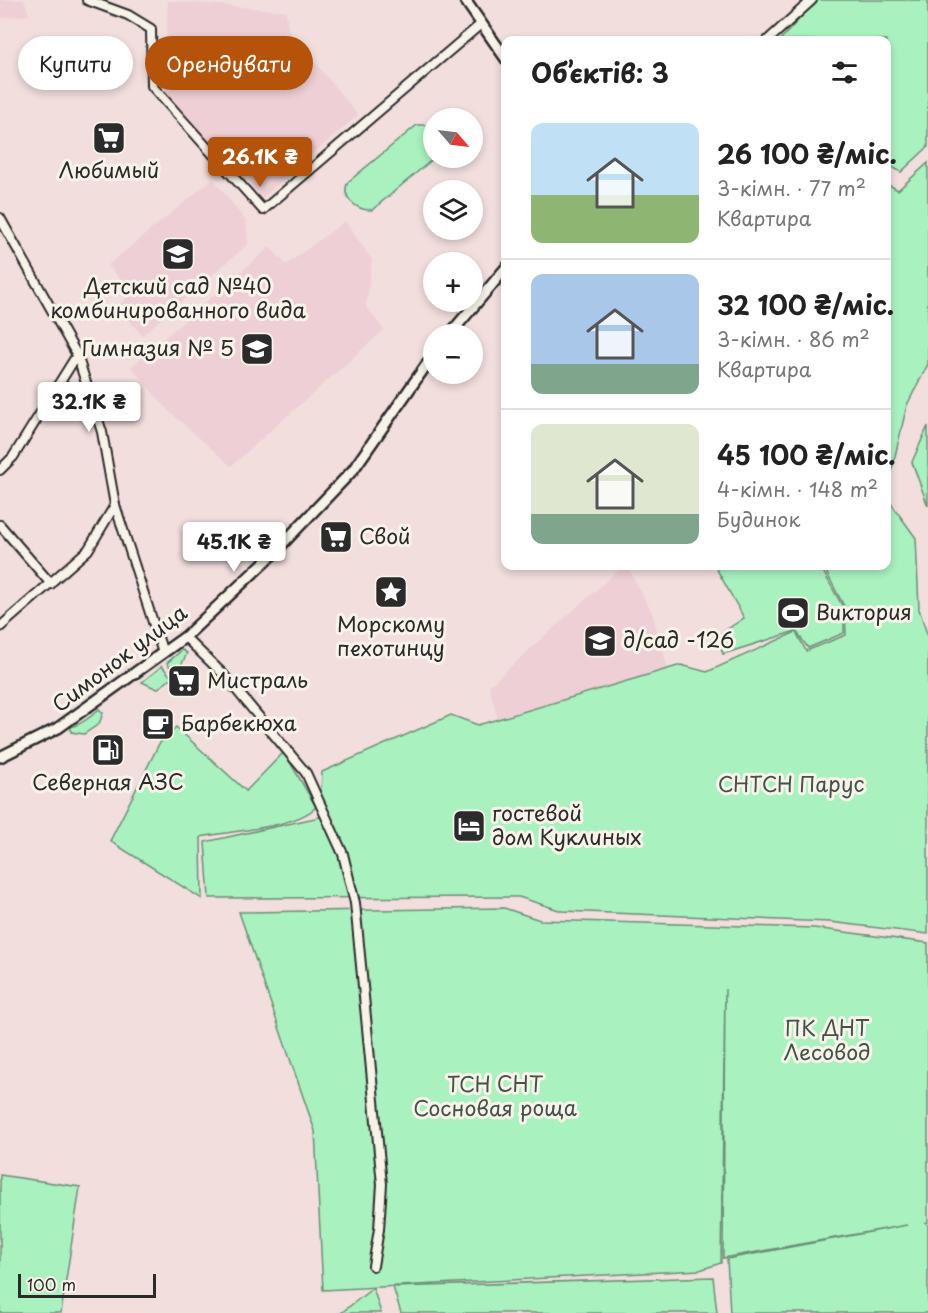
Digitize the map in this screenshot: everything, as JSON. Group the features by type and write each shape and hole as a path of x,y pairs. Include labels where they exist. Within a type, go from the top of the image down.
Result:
{"street":[{"path":"87,0 128,15 151,29 152,86 263,210 481,24"},
{"path":"465,0 501,53"},
{"path":"772,36 812,0"},
{"path":"0,218 77,355 102,432 115,505 163,653"},
{"path":"458,324 501,274"},
{"path":"0,470 13,457 77,355"},
{"name":"Симонок улица","path":"0,757 58,728 185,636 271,556 353,470 423,370"},
{"path":"0,627 88,550 115,505"},
{"path":"0,525 51,584"},
{"path":"185,636 223,674 306,773 343,854 357,914 382,1184 373,1266"}],"shaded area":[{"path":"0,0 24,0 29,15 0,18"},
{"path":"168,1 286,11 288,30 293,36 166,36"},
{"path":"313,60 358,115 262,198 164,90 313,90"},
{"name":"Детский сад №40 комбинированного вида","path":"213,179 246,221 248,244 142,335 117,307 132,293 108,265"},
{"name":"Гимназия № 5","path":"345,221 372,260 366,307 384,330 231,466 169,411 131,367 270,247 286,265"},
{"name":"д/сад -126","path":"619,570 629,570 652,613 668,669 498,719 489,686"}],"green space":[{"path":"817,0 928,0 928,147 901,172 891,166 891,36 784,36"},
{"path":"417,125 423,125 423,167 372,210 366,210 351,202 346,193 348,182"},
{"path":"928,163 928,364 907,405 891,473 891,186 898,190"},
{"path":"928,426 928,506 912,462"},
{"name":"СНТСН Парус","path":"891,504 916,538 919,609 928,637 928,934 830,922 562,911 519,897 209,898 205,842 320,817 322,772 451,715 478,725 681,665 707,672 796,632 806,651 846,635 845,608 825,570 891,570"},
{"name":"Виктория","path":"717,570 822,570 844,609 844,633 808,648 796,631 723,654 717,636 744,618"},
{"path":"182,650 187,653 176,676 167,663"},
{"path":"162,666 172,678 157,689 142,682"},
{"path":"99,709 103,713 99,724 84,734 71,732 71,727 86,720"},
{"path":"176,727 246,791 284,752 316,807 293,820 278,824 201,837 202,899 110,841 159,744"},
{"name":"ТСН СНТ Сосновая роща","path":"504,908 540,920 814,928 928,943 928,1222 926,1223 928,1225 928,1313 730,1313 727,1259 907,1225 723,1258 725,989 721,1263 700,1270 323,1290 315,1131 239,912"},
{"path":"0,1175 80,1187 61,1313 0,1313"},
{"path":"713,1277 717,1313 401,1313 393,1287"},
{"path":"373,1288 381,1313 341,1313"}],"place":[{"name":"Любимый","path":"109,138"},
{"name":"Детский сад №40 комбинированного вида","path":"178,254"},
{"name":"Гимназия № 5","path":"257,349"},
{"name":"Свой","path":"336,537"},
{"name":"Морскому пехотинцу","path":"391,592"},
{"name":"Виктория","path":"793,613"},
{"name":"д/сад -126","path":"600,641"},
{"name":"Мистраль","path":"184,681"},
{"name":"Барбекюха","path":"158,724"},
{"name":"Северная АЗС","path":"108,750"},
{"name":"гостевой дом Куклиных","path":"469,826"}],"park label":[{"name":"ПК ДНТ Лесовод","path":"827,1041"}]}
